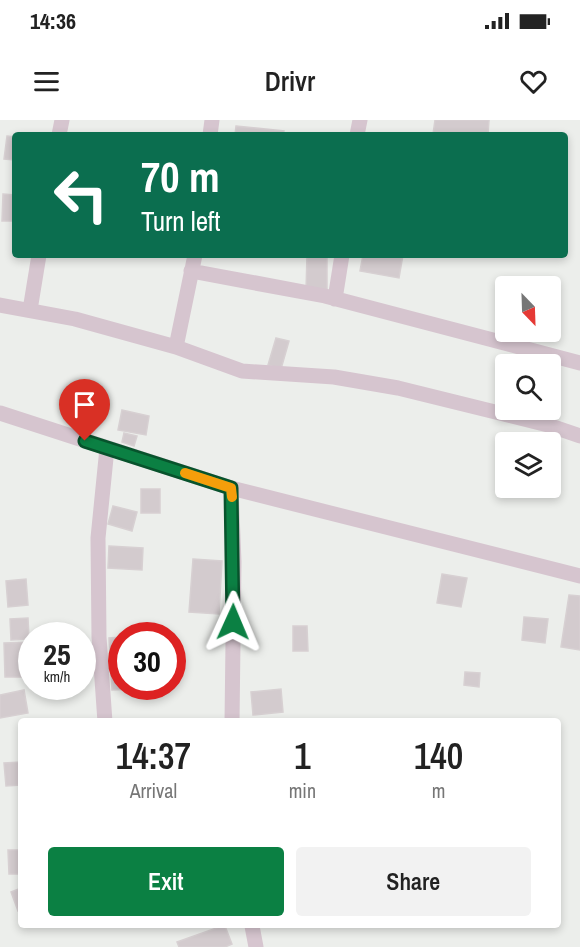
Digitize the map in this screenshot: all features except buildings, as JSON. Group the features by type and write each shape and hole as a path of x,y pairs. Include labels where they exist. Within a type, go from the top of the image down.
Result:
{"street":[{"path":"30,310 39,258"},
{"path":"176,347 194,258"},
{"path":"335,298 342,258"},
{"path":"192,271 335,298 580,363"},
{"path":"0,305 75,319 176,347 242,371 334,377 398,388 548,425 580,436"},
{"path":"0,413 231,488 580,576"},
{"path":"105,718 99,637 98,538 107,448"},
{"path":"231,488 234,562 232,718"},
{"path":"252,928 256,947"}],"slow traffic":[{"path":"185,473 231,488 232,497"}],"route":[{"path":"85,441 231,488 234,562 233,622"}]}
